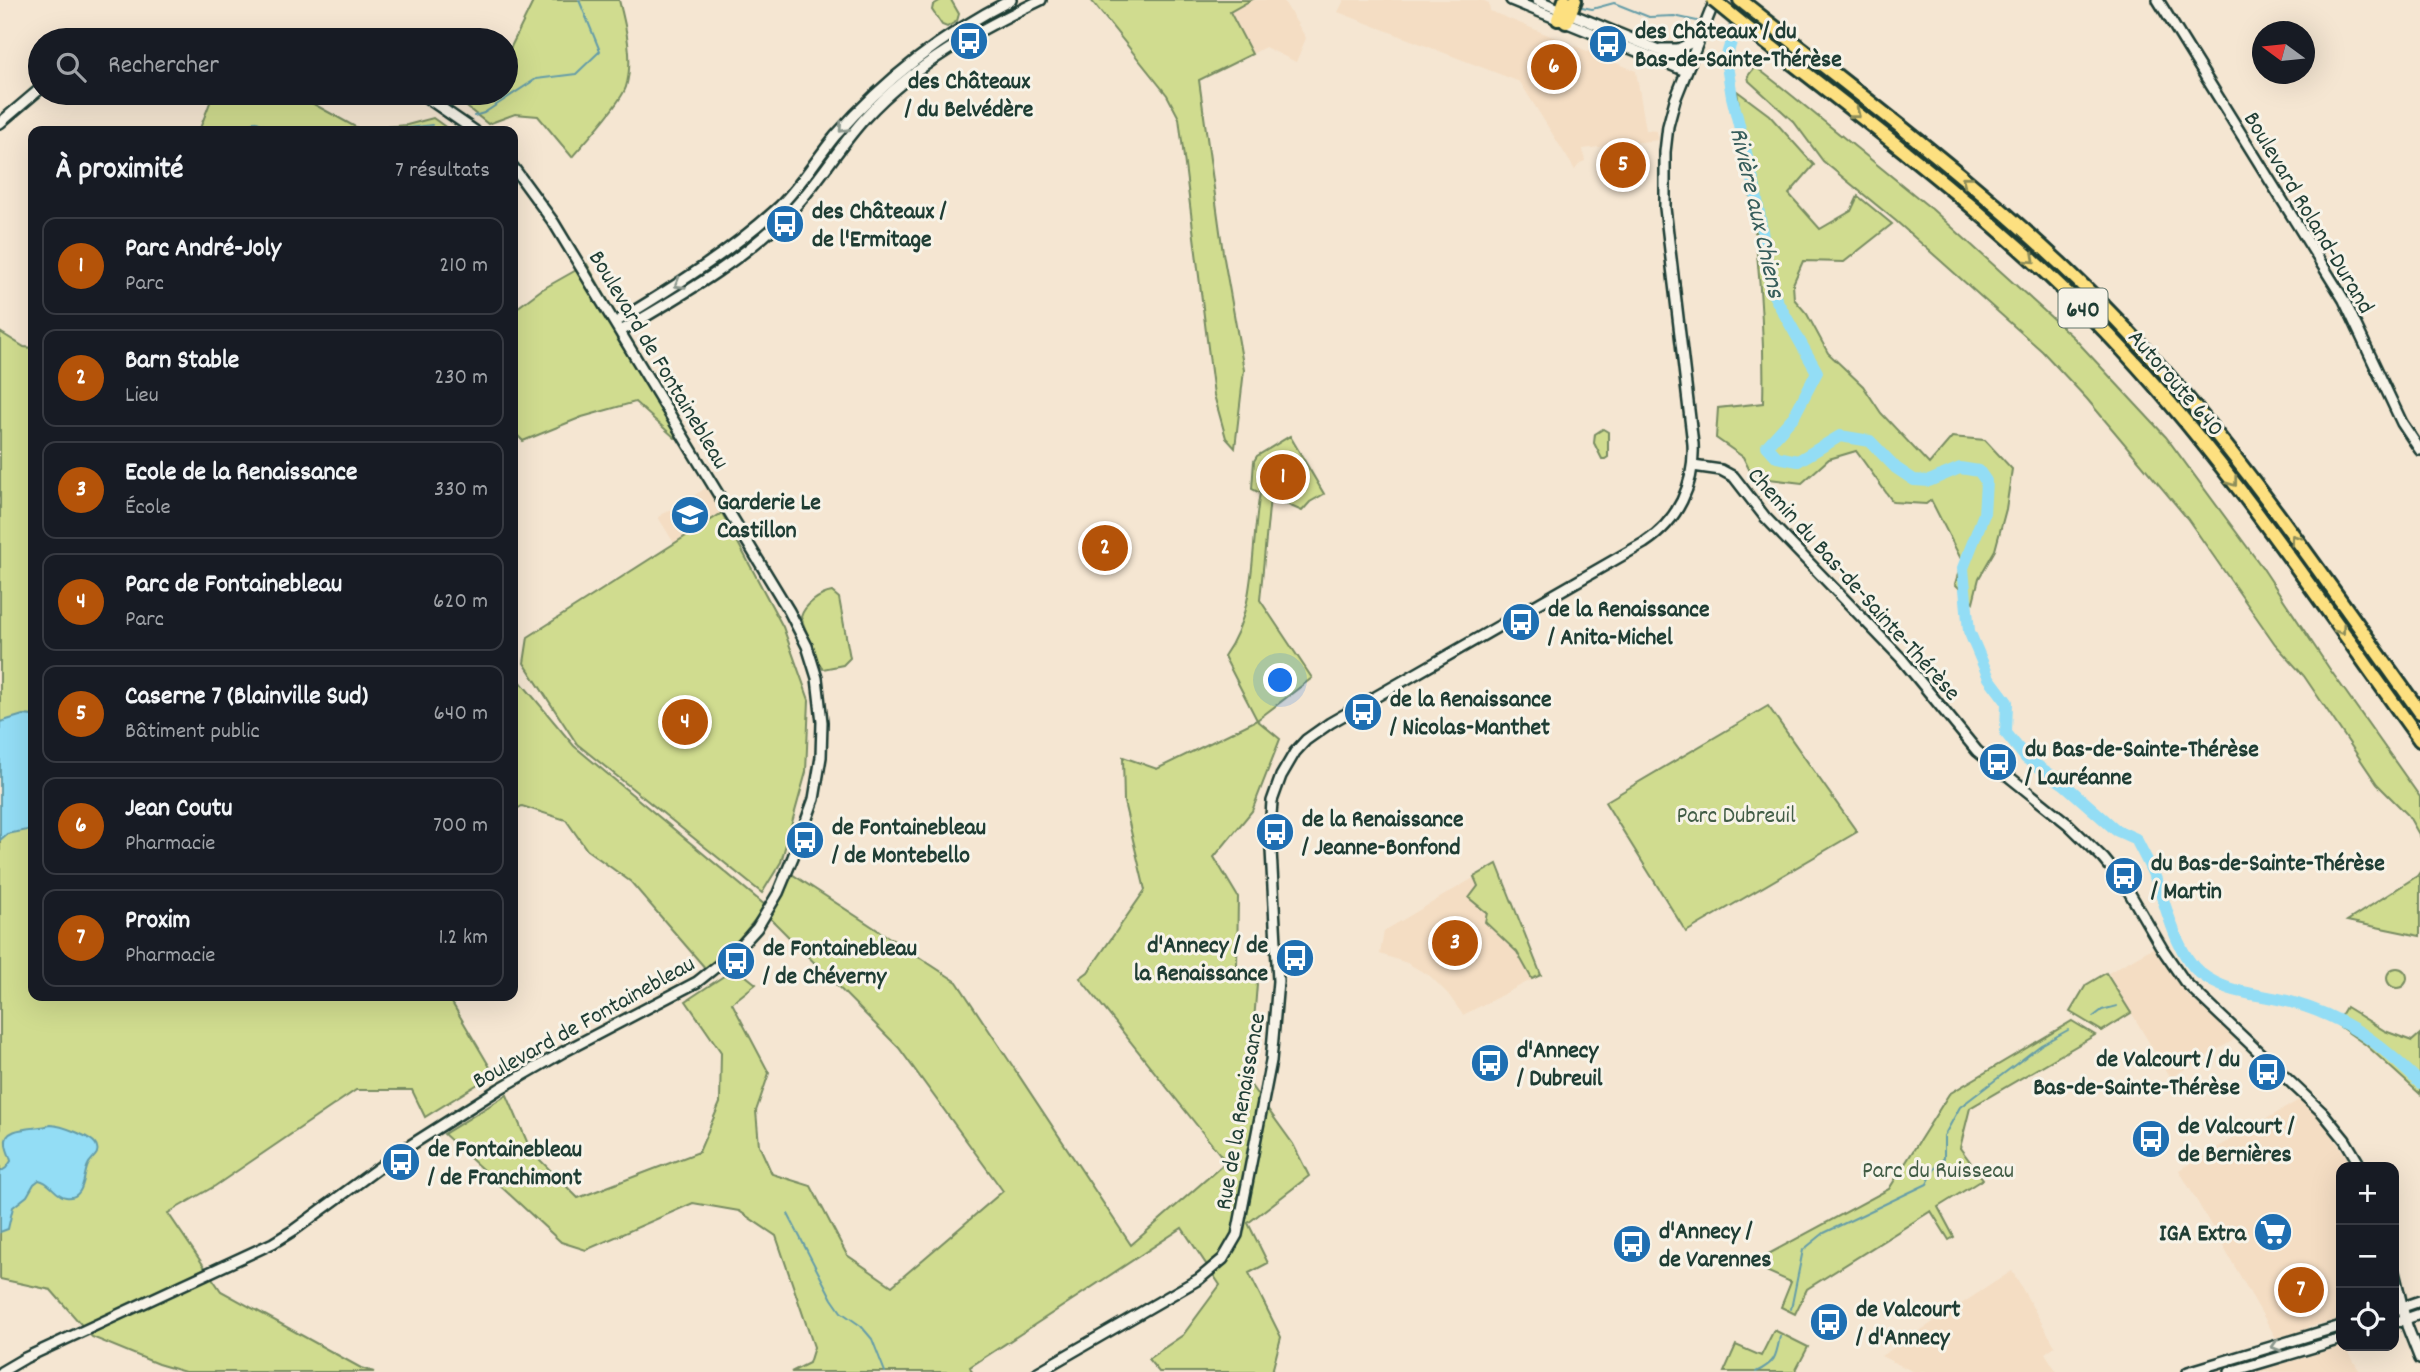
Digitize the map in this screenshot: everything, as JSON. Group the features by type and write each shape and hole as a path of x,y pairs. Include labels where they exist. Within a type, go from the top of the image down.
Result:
{"highway":[{"path":"1564,13 1575,0"},
{"name":"Autoroute 640","path":"1714,0 1986,219 2038,265 2108,334 2222,467 2420,740"},
{"name":"Autoroute 640","path":"1740,0 1992,202 2094,296 2201,414 2255,483 2420,712"},
{"path":"2356,624 2420,700"},
{"path":"2387,694 2420,749"}],"street":[{"path":"619,327 736,244 782,204 836,136 898,73 969,21 1011,0"},
{"path":"619,327 695,287 738,257 791,212 866,117 904,80 975,32 1041,0"},
{"path":"1511,0 1564,13 1652,46 1688,67"},
{"path":"1537,0 1688,67"},
{"path":"1693,466 1690,401 1666,216 1664,179 1668,126 1714,0"},
{"name":"Boulevard Roland-Durand","path":"2158,0 2344,300 2402,423 2420,450"},
{"path":"1652,46 1674,50 1699,39"},
{"path":"0,124 28,100"},
{"path":"437,105 468,126"},
{"name":"Boulevard de Fontainebleau","path":"1,1372 25,1358 244,1259 284,1237 403,1150 468,1108 557,1055 697,982 736,951 757,928 769,910 793,857 814,799 823,732 817,678 807,646 789,611 619,327 554,223 518,174"},
{"name":"Chemin du Bas-de-Sainte-Thérèse","path":"1693,466 1721,470 1734,477 1765,517 1901,658 1977,751 2068,824 2105,859 2125,885 2185,982 2271,1061 2333,1123 2358,1162"},
{"name":"Rue de la Renaissance","path":"1038,1372 1199,1279 1219,1263 1234,1242 1258,1133 1275,1035 1278,964 1271,811 1278,781 1292,757 1306,740 1330,723 1648,540 1667,523 1679,506 1693,466"},
{"path":"2399,1309 2420,1301"},
{"path":"2399,1310 2405,1319 2420,1359"},
{"path":"2399,1321 2420,1314"},
{"path":"2188,1372 2336,1328"},
{"path":"2231,1372 2336,1340"}],"shaded area":[{"path":"1251,0 1283,0 1306,38 1296,62 1265,47 1252,54 1229,12"},
{"path":"1344,0 1482,0 1489,3 1490,11 1636,71 1646,130 1657,131 1658,140 1583,149 1585,161 1575,170 1520,82 1338,12"},
{"name":"Garderie Le Castillon","path":"708,487 722,513 674,543 658,517"},
{"path":"1497,864 1541,975 1463,1015 1448,994 1430,976 1407,963 1380,954 1384,931"},
{"path":"2154,947 2186,994 2237,1038 2170,1078 2108,973"},
{"path":"2299,1100 2313,1111 2350,1162 2336,1162 2336,1320 2276,1338 2179,1170"},
{"path":"2012,1271 2055,1346 2045,1353 2057,1372 1914,1372 1881,1356"},
{"path":"2336,1348 2336,1351 2348,1351 2360,1372 2255,1372"}],"green space":[{"path":"534,0 619,0 629,55 626,87 610,112 572,157 538,116 515,114 488,124 464,105 518,105 518,33"},
{"path":"941,0 951,0 959,14 957,21 947,27 942,25 932,10 933,5"},
{"path":"1091,0 1251,0 1230,12 1252,54 1199,80 1223,253 1244,370 1235,448 1226,438 1214,395 1179,118 1167,95"},
{"path":"1754,68 1779,85 1933,210 2074,338 2166,437 2262,567 2420,797 2420,836 2408,815 2377,784 2304,676 2275,644 2187,518 2087,399 2042,351 1896,221 1823,161 1794,122 1749,81 1748,76"},
{"path":"1737,91 1769,115 1814,165 1789,194 1820,229 1851,211 1858,196 1892,224 1844,262 1803,261 1793,284 1794,299 1807,314 1828,353 1863,386 1881,413 1929,464 1952,437 1985,440 2012,469 2006,509 1995,550 1979,578 1973,602 1955,584 1962,561 1931,500 1926,504 1893,502 1856,451 1829,459 1802,483 1769,479 1750,471 1743,457 1716,438 1718,408 1763,403 1760,285"},
{"path":"209,105 315,105 354,126 201,126"},
{"path":"433,118 444,126 395,126 407,125"},
{"path":"587,264 685,437 675,438 635,402 582,417 523,441 518,436 518,307 541,290"},
{"path":"0,332 28,347 28,1001 451,1001 494,1074 425,1117 412,1090 356,1090 215,1186 168,1213 221,1291 361,1368 374,1372 185,1372 92,1337 51,1290 0,1279"},
{"path":"1603,429 1608,432 1608,457 1605,459 1602,459 1594,443 1595,434"},
{"path":"1290,436 1324,494 1310,502 1302,511 1270,497 1260,600 1312,678 1257,720 1224,656 1235,638 1248,598 1260,493 1252,489 1254,461 1257,456"},
{"path":"722,513 783,627 809,700 806,772 781,862 762,893 577,744 524,663 528,637"},
{"path":"832,592 839,598 850,658 843,665 823,669 801,617 805,608 813,601"},
{"path":"518,679 574,746 766,906 732,948 706,969 631,882 587,850 566,820 522,806 518,808"},
{"name":"Parc Dubreuil","path":"1768,706 1857,832 1686,932 1605,802"},
{"path":"1257,720 1280,739 1252,811 1214,857 1238,897 1237,966 1257,984 1249,1083 1293,1144 1309,1176 1248,1223 1268,1263 1249,1273 1281,1337 1272,1372 1159,1372 1148,1359 1183,1335 1220,1285 1182,1228 970,1367 972,1372 791,1372 809,1363 814,1347 776,1236 739,1211 693,1203 586,1250 561,1242 444,1134 507,1095 531,1151 578,1198 699,1152 720,1103 721,1052 686,1001 736,968 756,984 732,1003 769,1073 756,1111 759,1145 772,1174 811,1186 847,1255 892,1286 1003,1191 899,1048 765,913 787,871 957,982 1131,1245 1226,1162 1080,978 1088,972 1145,890 1124,802 1123,757 1157,769"},
{"path":"1497,864 1541,975 1532,979 1517,952 1485,922 1487,913 1469,898 1478,886 1474,877"},
{"path":"2420,872 2420,936 2347,921 2417,876"},
{"path":"2397,968 2404,971 2407,978 2404,985 2397,988 2390,985 2387,978 2390,971"},
{"path":"2106,973 2131,1013 2102,1031 2070,1012 2086,985"},
{"path":"2346,1007 2385,1031 2412,1041 2420,1034 2420,1094 2366,1045 2336,1024"},
{"name":"Parc du Ruisseau","path":"2072,1021 2095,1035 1970,1108 1960,1148 1983,1179 1938,1207 1954,1237 1949,1240 1931,1211 1807,1289 1795,1314 1781,1307 1791,1282 1750,1264 1889,1189 1949,1094"},
{"path":"1774,1330 1808,1347 1796,1370 1799,1372 1724,1372 1736,1345 1761,1356"}],"water":[{"path":"28,716 28,830 7,834 0,840 0,722"},
{"path":"50,1125 84,1136 97,1147 80,1191 72,1197 62,1196 47,1183 39,1180 27,1196 13,1207 8,1229 0,1232 0,1172 11,1161 6,1146 7,1138 15,1131"}],"waterway":[{"path":"518,91 536,79 576,74 600,51 579,0"},
{"name":"Rivière aux Chiens","path":"1743,0 1726,59 1732,97 1755,188 1772,292 1817,372 1794,416 1767,446 1777,457 1798,461 1840,436 1870,441 1896,468 1914,480 1929,481 1960,468 1979,471 1986,481 1984,514 1963,568 1969,631 1989,678 2007,702 2006,733 2026,758 2064,784 2116,830 2136,839 2150,865 2179,943 2200,973 2222,986 2311,1008 2346,1024 2390,1055 2420,1083"},
{"path":"1582,7 1592,9 1614,3 1649,17 1674,16 1697,21"},
{"path":"1718,30 1732,35"},
{"path":"474,116 496,105"},
{"path":"250,126 254,121 266,126"},
{"path":"424,126 432,125"},
{"name":"Rivière aux Chiens","path":"2191,969 2195,967"},
{"path":"2093,1017 2102,1010 2117,1006"},
{"path":"1791,1309 1803,1250 1824,1233 1927,1184 1944,1158 1944,1136 1960,1107 2041,1045 2068,1030"},
{"path":"788,1214 832,1299 841,1312 861,1326 872,1339 885,1372"},
{"path":"1756,1372 1774,1358 1780,1336"}],"place":[{"name":"des Châteaux / du Belvédère","path":"969,41"},
{"name":"des Châteaux / du Bas-de-Sainte-Thérèse","path":"1608,44"},
{"name":"Jean Coutu","path":"1554,67"},
{"name":"Caserne 7 (Blainville Sud)","path":"1623,165"},
{"name":"des Châteaux / de l'Ermitage","path":"785,224"},
{"name":"Parc André-Joly","path":"1283,477"},
{"name":"Garderie Le Castillon","path":"690,515"},
{"name":"Barn Stable","path":"1105,548"},
{"name":"de la Renaissance / Anita-Michel","path":"1521,622"},
{"name":"de la Renaissance / Nicolas-Manthet","path":"1363,712"},
{"name":"Parc de Fontainebleau","path":"685,722"},
{"name":"du Bas-de-Sainte-Thérèse / Lauréanne","path":"1998,762"},
{"name":"de la Renaissance / Jeanne-Bonfond","path":"1275,832"},
{"name":"de Fontainebleau / de Montebello","path":"805,840"},
{"name":"du Bas-de-Sainte-Thérèse / Martin","path":"2124,876"},
{"name":"Ecole de la Renaissance","path":"1455,943"},
{"name":"d'Annecy / de la Renaissance","path":"1295,958"},
{"name":"de Fontainebleau / de Chéverny","path":"736,961"},
{"name":"d'Annecy / Dubreuil","path":"1490,1063"},
{"name":"de Valcourt / du Bas-de-Sainte-Thérèse","path":"2267,1072"},
{"name":"de Valcourt / de Bernières","path":"2151,1139"},
{"name":"de Fontainebleau / de Franchimont","path":"401,1162"},
{"name":"IGA Extra","path":"2273,1232"},
{"name":"d'Annecy / de Varennes","path":"1632,1244"},
{"name":"Proxim","path":"2301,1290"},
{"name":"de Valcourt / d'Annecy","path":"1829,1322"}]}
